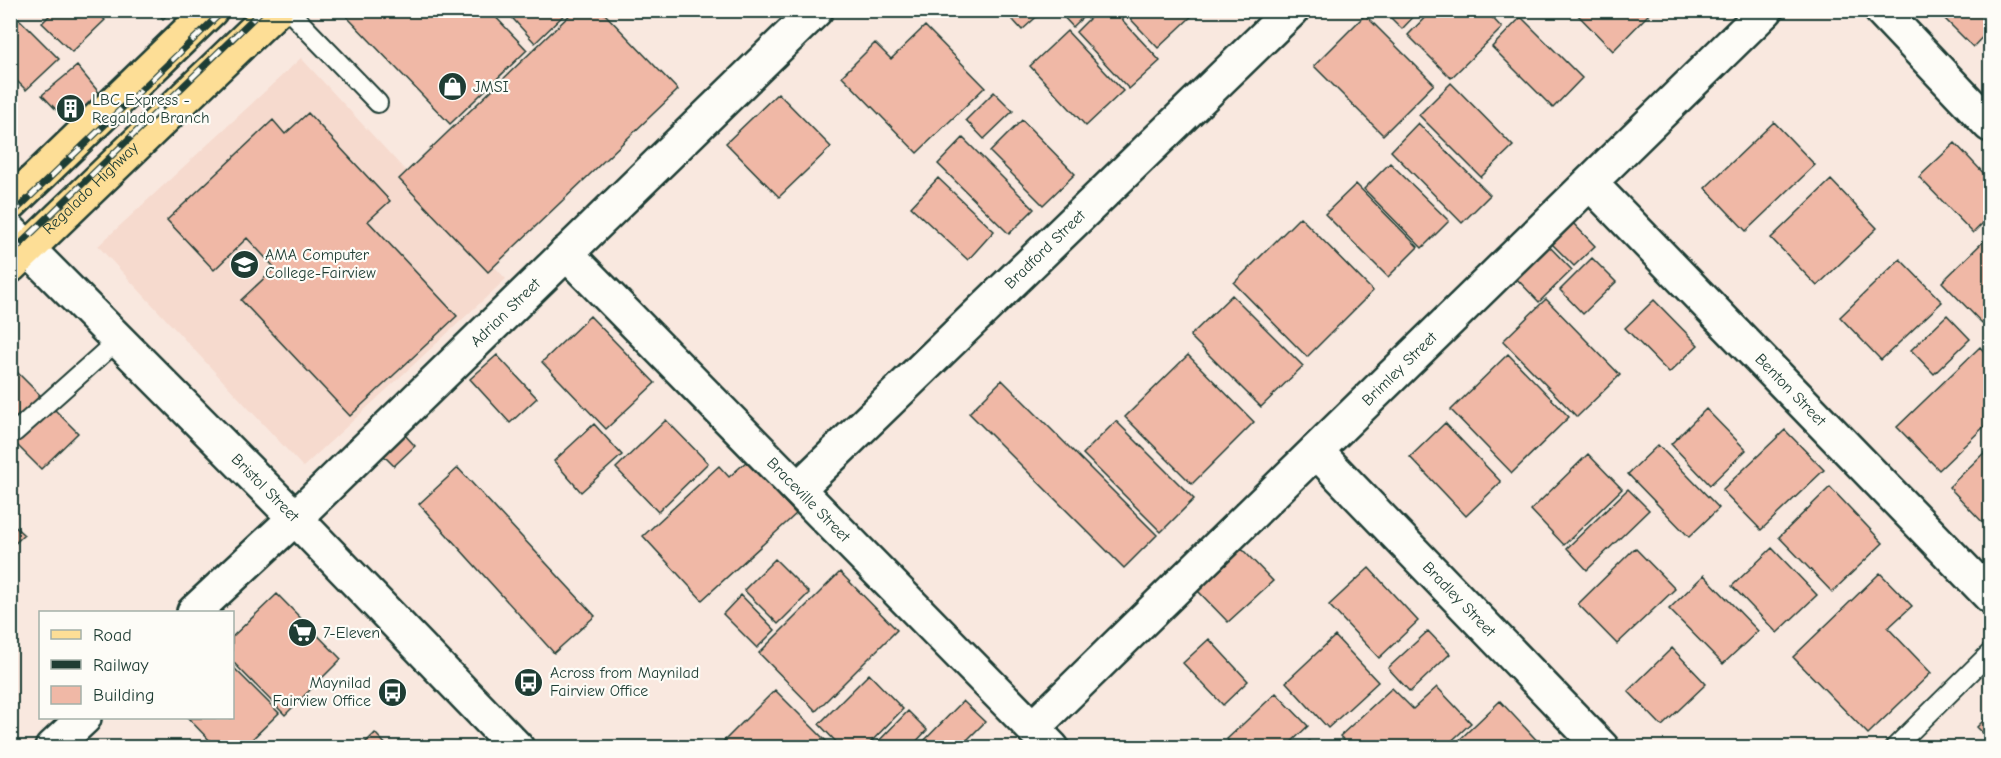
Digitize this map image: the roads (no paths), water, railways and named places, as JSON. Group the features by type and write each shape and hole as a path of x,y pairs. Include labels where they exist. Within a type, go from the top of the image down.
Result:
{"main road":[{"path":"10,204 211,10"},
{"name":"Regalado Highway","path":"16,249 276,10"}],"street":[{"name":"Adrian Street","path":"195,611 295,518 816,10"},
{"name":"Bradford Street","path":"798,489 1292,10"},
{"name":"Brimley Street","path":"1042,738 1316,451 1766,10"},
{"path":"1881,10 1990,125"},
{"name":"Benton Street","path":"1590,183 1990,596"},
{"name":"Bristol Street","path":"16,249 118,340 517,747"},
{"name":"Braceville Street","path":"566,253 1042,738"},
{"name":"Bradley Street","path":"1316,451 1602,747"},
{"path":"52,747 82,719"}],"lane":[{"path":"288,10 378,103"},
{"path":"10,427 15,432 118,340"},
{"path":"1894,747 1990,654"}],"railway":[{"path":"10,216 224,10"},
{"path":"10,254 262,10"}],"place":[{"name":"JMSI","path":"452,87"},
{"name":"LBC Express - Regalado Branch","path":"71,109"},
{"name":"AMA Computer College-Fairview","path":"244,264"},
{"name":"7-Eleven","path":"302,633"},
{"name":"Across from Maynilad Fairview Office","path":"529,682"},
{"name":"Maynilad Fairview Office","path":"392,692"}]}
